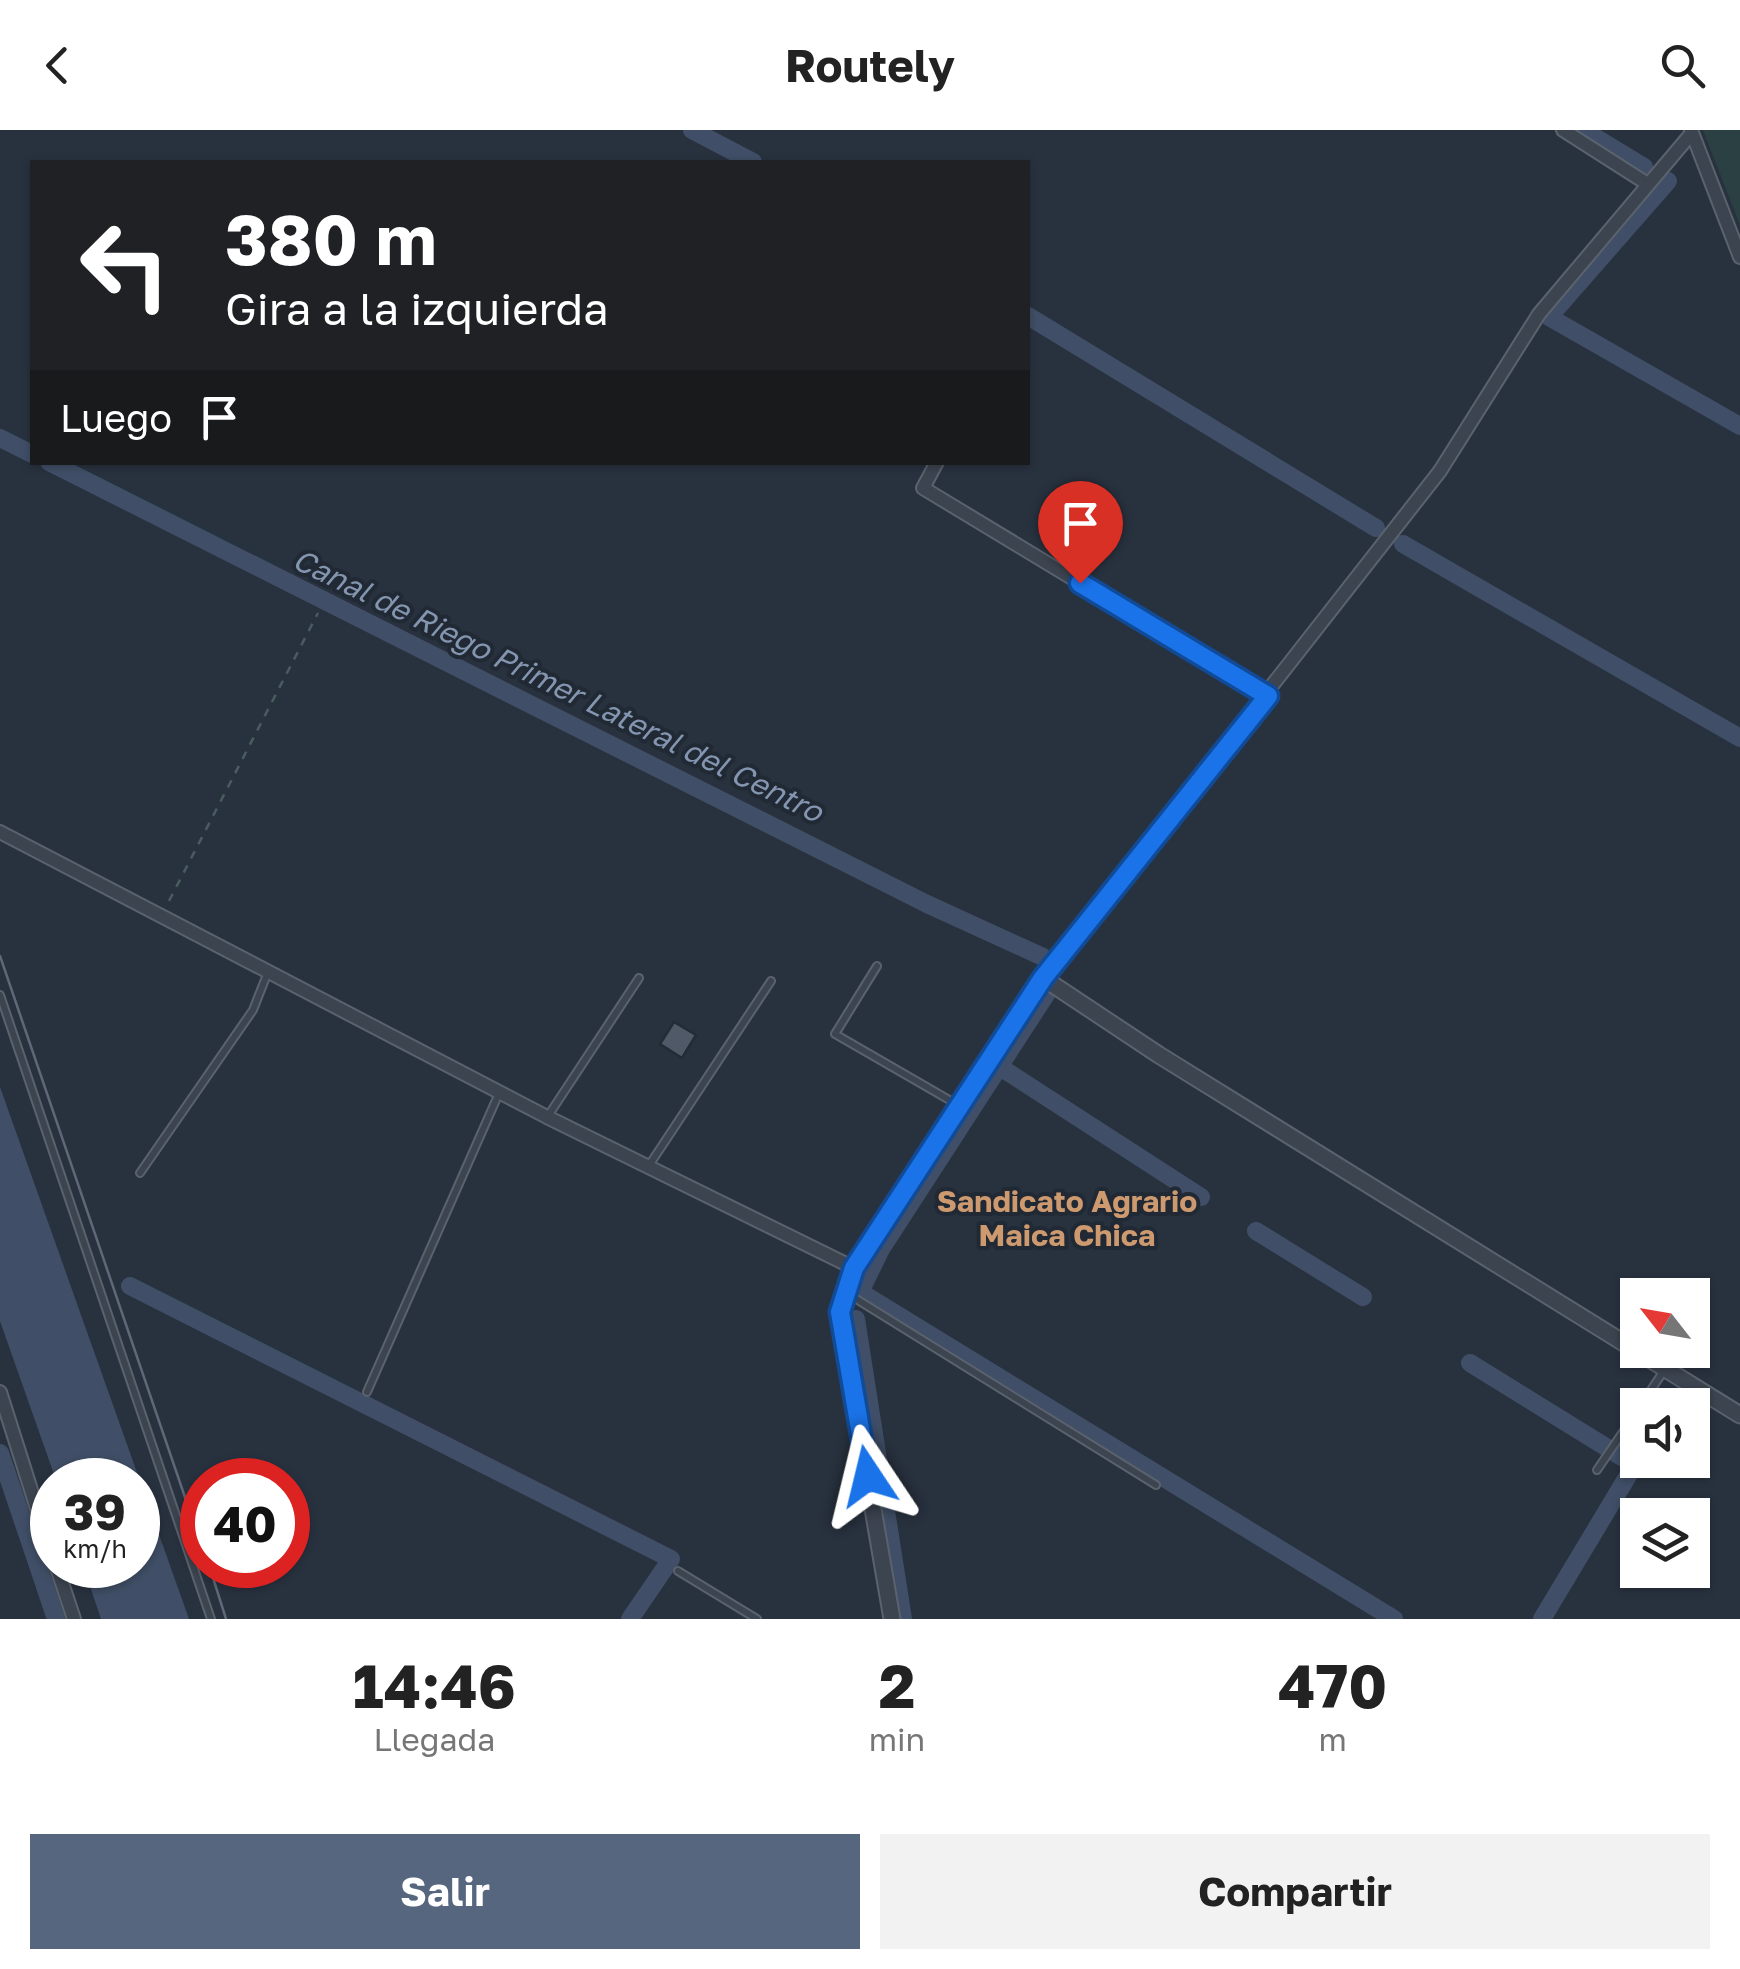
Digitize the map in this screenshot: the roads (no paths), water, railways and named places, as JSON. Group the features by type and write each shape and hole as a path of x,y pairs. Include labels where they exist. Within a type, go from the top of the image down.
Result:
{"street":[{"path":"1563,130 1646,184"},
{"path":"892,1619 842,1335 840,1312 854,1268 1043,978 1440,472 1539,314 1691,132 1740,258"},
{"path":"935,465 923,488 1268,696"},
{"path":"0,832 547,1117 650,1164 854,1268"},
{"path":"1043,978 1740,1415"},
{"path":"0,1392 30,1487"},
{"path":"64,1588 74,1619"}],"lane":[{"path":"878,966 835,1034 959,1106"},
{"path":"140,1172 253,1010 268,971"},
{"path":"547,1117 639,978"},
{"path":"650,1164 771,981"},
{"path":"0,995 211,1619"},
{"path":"367,1392 500,1090"},
{"path":"844,1292 1156,1485"},
{"path":"1652,1388 1665,1369"},
{"path":"1597,1470 1620,1436"},
{"path":"678,1571 757,1619"}],"water":[{"path":"0,1087 132,1458 48,1458 0,1321"},
{"path":"160,1537 189,1619 101,1619 91,1588 160,1588"}],"waterway":[{"path":"692,130 749,160"},
{"path":"1583,130 1644,167"},
{"path":"1668,181 1549,317 1740,426"},
{"path":"1030,317 1376,528"},
{"name":"Canal de Riego Primer Lateral del Centro","path":"0,438 30,453"},
{"name":"Canal de Riego Primer Lateral del Centro","path":"55,465 927,904 1043,957"},
{"path":"1403,544 1740,738"},
{"path":"1047,993 881,1249 860,1292 1394,1619"},
{"path":"1000,1067 1201,1197"},
{"path":"1256,1231 1363,1297"},
{"path":"130,1286 671,1559 630,1619"},
{"name":"Canal de Riego Primer Lateral del Centro","path":"856,1319 903,1619"},
{"path":"1470,1363 1630,1462 1629,1474 1542,1619"},
{"path":"0,1453 56,1619"}],"tram line":[{"path":"0,956 180,1483"},
{"path":"216,1588 226,1619"}],"district":[{"name":"Sandicato Agrario Maica Chica","path":"1067,1218"}]}
